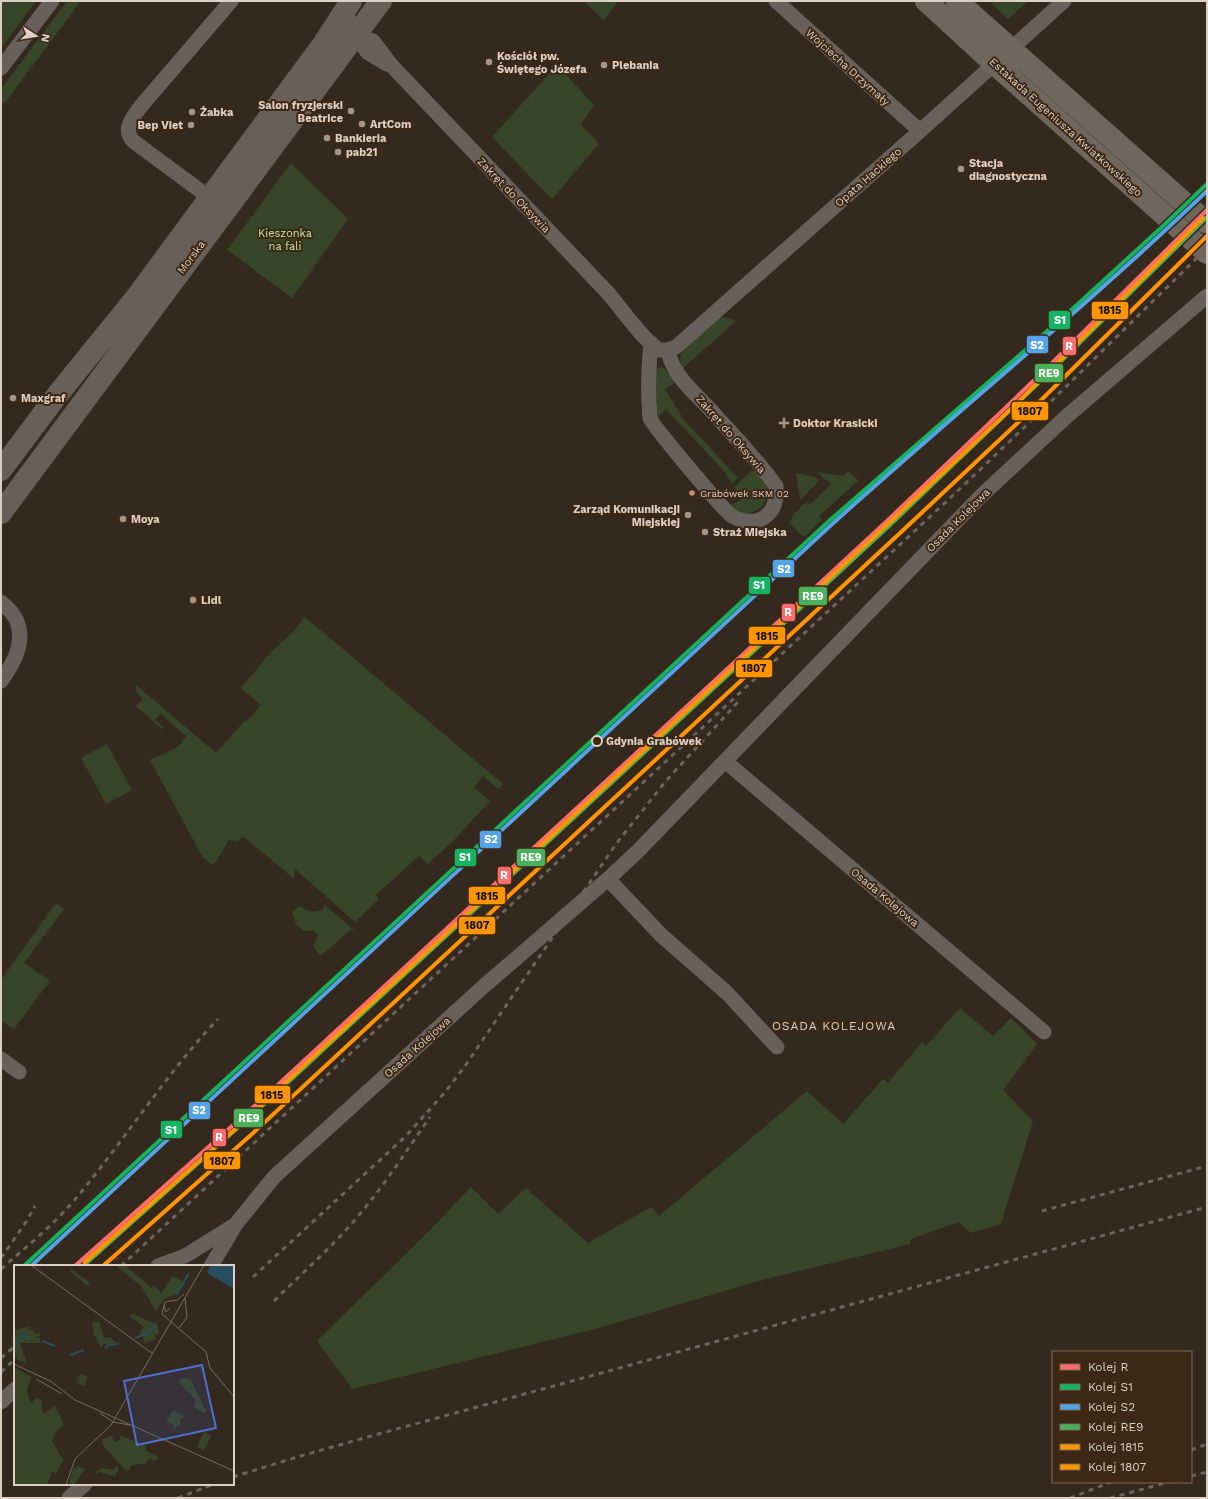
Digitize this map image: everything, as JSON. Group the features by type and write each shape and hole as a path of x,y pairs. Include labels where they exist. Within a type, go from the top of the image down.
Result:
{"highway":[{"path":"908,1 989,59"},
{"name":"Estakada Eugeniusza Kwiatkowskiego","path":"926,1 1207,253"},
{"name":"Estakada Eugeniusza Kwiatkowskiego","path":"957,1 1207,223"},
{"path":"964,1 1000,40"},
{"path":"1143,165 1207,210"},
{"path":"1140,192 1207,271"}],"main road":[{"name":"Morska","path":"1,513 381,1"},
{"name":"Morska","path":"1,470 58,394 135,299 348,7"}],"street":[{"path":"1,68 52,1"},
{"path":"210,198 134,141 129,136 128,130 130,122 141,106 231,1"},
{"name":"Wojciecha Drzymały","path":"776,1 920,131"},
{"name":"Opata Hackiego","path":"668,350 676,347 1064,1"},
{"name":"Zakręt do Oksywia","path":"348,7 356,35 367,52 392,66 603,288 639,331 651,343 656,348 668,350 670,360 680,377 716,415 776,486 777,494 775,502 772,510 766,516 756,521 747,522 730,515 650,419 648,377 651,343"},
{"name":"Osada Kolejowa","path":"213,1265 236,1224 274,1177 484,986 608,879 638,851 981,496 1066,417 1207,296"},
{"path":"1,602 12,613 19,624 20,638 18,652 1,681"},
{"name":"Osada Kolejowa","path":"725,761 1044,1032"},
{"path":"608,879 661,935 727,994 777,1047"},
{"path":"1,1059 19,1072"},
{"name":"Osada Kolejowa","path":"161,1265 185,1256 236,1224"},
{"path":"1,1402 14,1390"},
{"path":"69,1498 84,1485"}],"green space":[{"path":"1,1 36,1 1,48"},
{"path":"67,1 81,1 4,104 1,102 1,89"},
{"path":"583,1 618,1 604,20"},
{"path":"989,1 1028,1 1008,19"},
{"path":"557,65 594,105 581,124 596,140 598,145 552,199 492,137"},
{"name":"Kieszonka na fali","path":"291,163 348,219 292,298 227,250"},
{"path":"722,317 731,318 735,322 682,369 680,361 682,353 685,349 717,319"},
{"path":"660,367 666,370 676,382 665,389 684,420 738,478 732,484 723,470 666,409 657,418 655,371"},
{"path":"752,470 762,478 766,484 767,497 760,508 748,513 741,513 730,506 742,499 734,487"},
{"path":"849,471 858,481 819,516 822,520 804,537 789,523 794,514 806,502 810,505 831,484 817,472 843,476"},
{"path":"796,473 815,477 819,481 800,500"},
{"path":"305,617 503,784 498,789 483,776 474,787 490,801 454,840 428,864 419,856 376,895 379,899 355,922 295,869 293,878 244,837 236,841 229,840 216,862 212,865 202,856 150,760 178,747 186,736 161,714 155,720 164,727 162,729 136,706 143,699 137,693 135,684 216,753 245,720 247,721 261,705 241,688 270,653 294,631"},
{"path":"107,744 132,790 106,804 81,758"},
{"path":"56,903 64,909 24,963 50,981 14,1029 1,1021 1,980"},
{"path":"324,904 355,931 350,930 321,956 313,946 318,936 314,930 304,931 296,924 292,911 300,906 314,912 323,909"},
{"path":"960,1008 993,1036 1011,1018 1037,1044 1003,1090 1033,1121 1001,1224 971,1233 959,1222 911,1239 910,1244 766,1279 595,1329 352,1389 317,1341 429,1231 471,1187 498,1214 526,1188 588,1243 651,1207 659,1216 807,1091 843,1124 883,1079 888,1083 922,1042 926,1046"}],"railway":[{"path":"108,1265 899,535 1025,415 1207,236"},
{"path":"122,1265 947,501 1030,422 1207,248"},
{"path":"253,1277 406,1136 446,1091 465,1066 616,844 665,782 738,702"},
{"path":"1,1269 47,1229 72,1203 180,1063 218,1019"},
{"path":"274,1301 358,1217 390,1175 430,1117"},
{"path":"1042,1211 1207,1166"},
{"path":"1,1258 26,1222 35,1206"},
{"path":"234,1477 375,1435 1207,1207"},
{"path":"1,1358 14,1347"},
{"path":"1,1372 14,1360"},
{"path":"1192,1450 1207,1444"},
{"path":"1192,1476 1207,1472"},
{"path":"1070,1498 1108,1483"},
{"path":"1110,1498 1165,1483"},
{"path":"178,1498 211,1485"}],"rail line":[{"name":"S1","path":"25,1265 829,521 1068,313 1207,184"},
{"name":"S2","path":"32,1265 830,526 1068,318 1207,191"},
{"name":"R","path":"76,1265 268,1094 887,521 1048,367 1207,210"},
{"name":"RE9","path":"84,1265 271,1098 890,525 1051,371 1207,217"},
{"name":"1815","path":"85,1262 242,1123 889,523 1015,405 1203,218"},
{"name":"1807","path":"104,1265 252,1134 899,534 1025,416 1207,236"}],"place":[{"name":"Kościół pw. Świętego Józefa","path":"489,62"},
{"name":"Plebania","path":"604,65"},
{"name":"Salon fryzjerski Beatrice","path":"351,111"},
{"name":"Żabka","path":"192,112"},
{"name":"ArtCom","path":"362,124"},
{"name":"Bep Viet","path":"191,125"},
{"name":"Bankieria","path":"327,138"},
{"name":"pab21","path":"338,152"},
{"name":"Stacja diagnostyczna","path":"961,169"},
{"name":"Maxgraf","path":"13,398"},
{"name":"Doktor Krasicki","path":"784,423"},
{"name":"Grabówek SKM 02","path":"692,493"},
{"name":"Zarząd Komunikacji Miejskiej","path":"688,515"},
{"name":"Moya","path":"123,519"},
{"name":"Straż Miejska","path":"705,532"},
{"name":"Lidl","path":"193,600"},
{"name":"Gdynia Grabówek","path":"597,741"}],"district":[{"name":"OSADA KOLEJOWA","path":"834,1026"}]}
